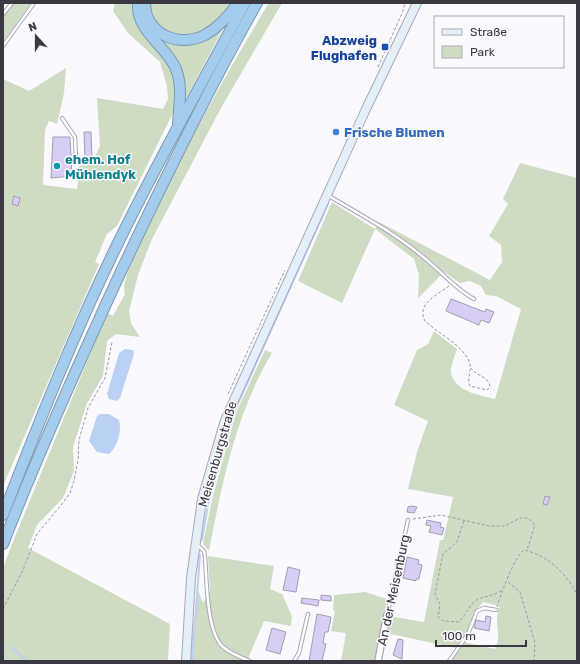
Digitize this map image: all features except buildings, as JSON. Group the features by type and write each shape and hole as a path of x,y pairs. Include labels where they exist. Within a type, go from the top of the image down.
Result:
{"highway":[{"path":"138,3 140,17 144,27 171,59 178,77 181,96 177,129"},
{"path":"145,3 147,15 153,27 161,34 171,39 183,41 194,39 214,29 225,20 238,3"},
{"path":"3,515 91,301 120,239 245,3"},
{"path":"3,544 84,352 133,245 186,134 257,3"}],"main road":[{"name":"Meisenburgstraße","path":"186,661 191,578 202,499 225,420 414,5"}],"street":[{"name":"An der Meisenburg","path":"378,661 387,615"}],"lane":[{"path":"3,14 12,3"},
{"path":"3,46 34,3"},
{"path":"62,118 75,137 76,158"},
{"path":"327,194 394,235 423,256 452,284 474,298"},
{"name":"An der Meisenburg","path":"387,615 408,520"},
{"path":"195,543 204,551 211,618 214,632 222,646 233,655 250,661"},
{"path":"449,661 468,634 477,611 480,608 496,610"},
{"path":"294,661 301,647 308,614"}],"path":[{"path":"403,11 405,3"},
{"path":"452,284 428,302 423,308 421,314 425,321 463,352 471,368 476,374 486,378 490,387 487,390 470,386 468,382 471,368"},
{"path":"3,609 24,570 37,534 70,493 78,460 81,434 88,408 105,378 112,342"},
{"path":"408,520 441,515 489,526 505,526 520,518 528,518 535,525 527,550"},
{"path":"464,520 457,542 444,554 435,594 440,604 438,617 444,621 459,622 471,604 502,590 508,582 519,553 524,550 527,550 550,562 577,594"},
{"path":"508,582 520,592 535,643 534,661"},
{"path":"496,610 502,590"}],"green space":[{"path":"15,3 31,3 3,42 3,17"},
{"path":"115,3 133,3 135,19 141,31 168,63 174,76 176,92 173,113 117,226 107,234 95,262 99,264 3,486 3,79 29,91 66,68 64,93 57,124 49,121 45,130 43,185 77,189 79,166 92,163 100,146 97,98 163,109 168,99 167,86 160,62 128,33 113,11"},
{"path":"150,3 231,3 222,18 203,30 184,37 168,33 155,21"},
{"path":"269,3 282,3 221,108 152,239 138,275 129,311 131,323 140,337 116,334 107,341 103,376 87,403 73,447 74,471 63,498 37,525 28,548 170,624 168,661 3,661 3,568 14,539 107,313 113,316 125,294 127,276 139,243 159,200 210,104"},
{"path":"224,27 184,102 159,39 178,44 193,43 208,37"},
{"path":"520,163 577,178 577,661 451,661 460,649 386,633 389,616 424,622 440,540 443,540 444,537 453,497 408,489 417,452 428,421 394,405 417,350 428,344 434,331 457,349 451,373 457,385 469,392 495,399 521,309 496,296 486,295 481,286 470,281 460,283 444,272 418,298 419,275 414,259 375,229 379,222 490,280 502,262 501,245 489,236 508,204 503,199","holes":["483,602 499,606 497,621 498,639 495,649 463,642 474,613"]},
{"path":"332,202 375,229 342,303 298,281"},
{"path":"265,350 272,353 259,376 249,400 232,449 219,500 209,551 203,544 212,500 236,413"},
{"path":"208,556 274,566 270,589 282,594 292,616 291,626 264,621 247,661 189,661 198,590 203,603 210,591"},
{"path":"365,592 387,599 375,661 341,661 346,633 331,631 335,611 333,610 334,595"}],"water":[{"path":"125,349 133,350 134,354 120,398 117,401 109,399 107,394 119,353"},
{"path":"100,414 109,414 119,420 120,424 117,443 109,454 97,452 89,441 97,416"}],"waterway":[{"path":"202,540 208,505 235,410 328,204"},
{"path":"192,661 200,555"},
{"path":"10,647 28,661"}],"place":[{"name":"Abzweig Flughafen","path":"385,47"},
{"name":"Frische Blumen","path":"336,132"},
{"name":"ehem. Hof Mühlendyk","path":"57,166"}]}
